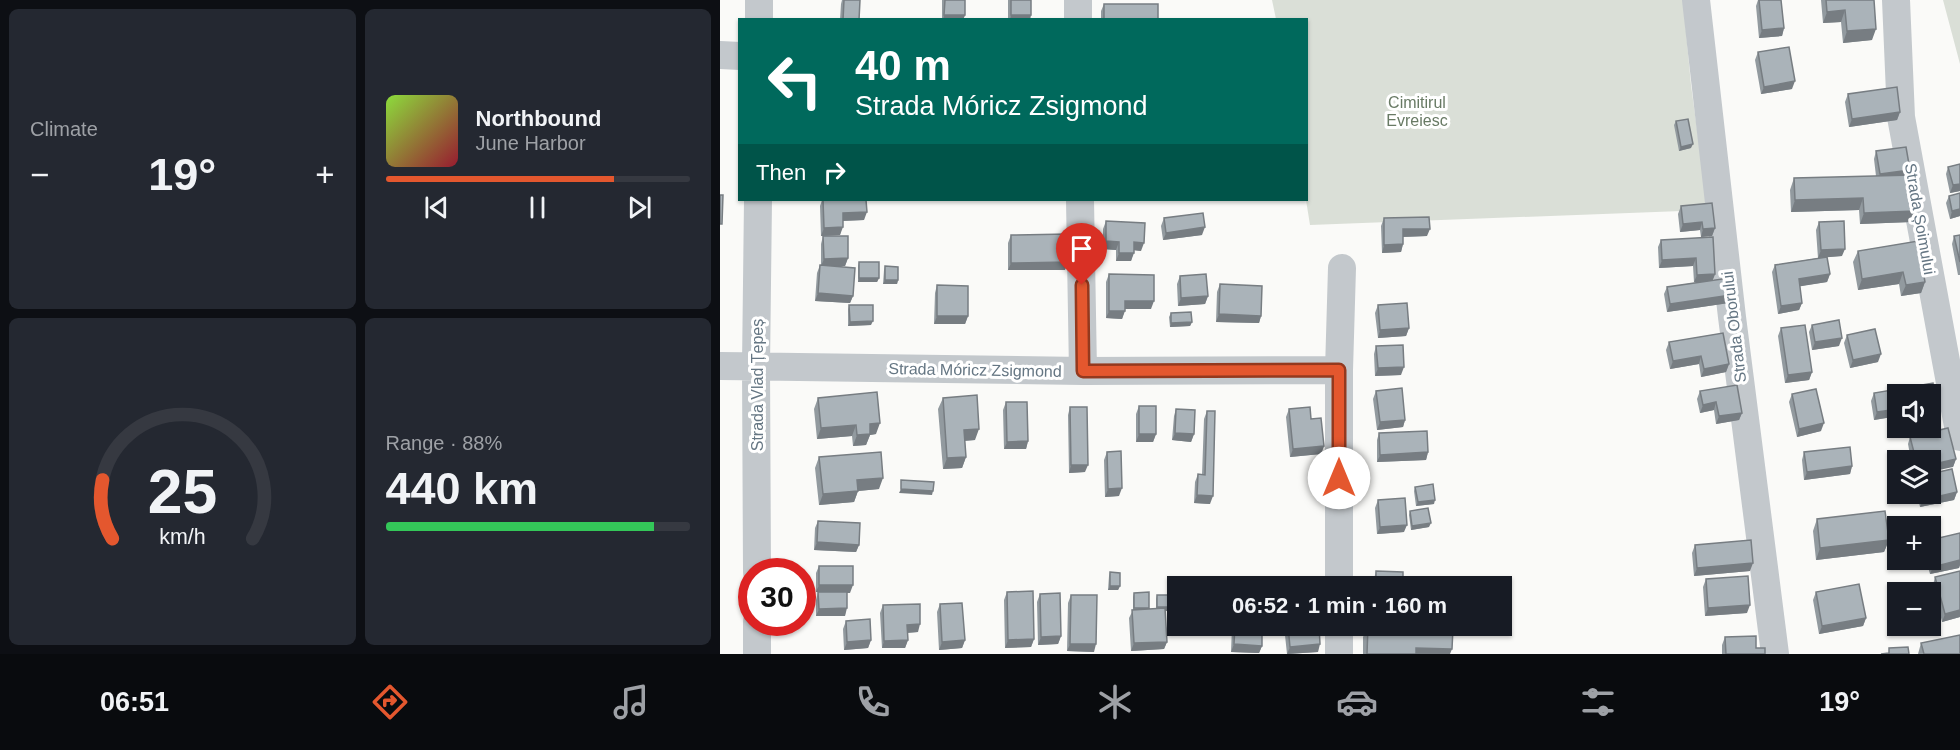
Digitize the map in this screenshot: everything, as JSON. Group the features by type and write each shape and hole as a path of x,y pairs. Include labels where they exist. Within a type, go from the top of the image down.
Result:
{"street":[{"path":"759,0 759,18"},
{"path":"1078,0 1078,18"},
{"name":"Strada Oborului","path":"1696,0 1732,317 1775,654"},
{"name":"Strada Șoimului","path":"1896,0 1901,117 1960,437"},
{"path":"720,55 738,56"},
{"name":"Strada Vlad Țepeș","path":"757,558 758,201"},
{"path":"1080,201 1083,371"},
{"path":"1339,576 1339,370 1342,268"},
{"name":"Strada Móricz Zsigmond","path":"720,366 1083,371 1339,370"},
{"path":"757,636 757,654"},
{"path":"1339,636 1340,654"}],"green space":[{"name":"Cimitirul Evreiesc","path":"1272,0 1683,0 1691,85 1708,210 1310,225 1306,201 1308,201 1308,18 1276,18"},
{"path":"1943,0 1960,0 1960,64"}],"building":[{"path":"844,0 860,0 859,18 843,18"},
{"path":"945,0 965,0 965,15 944,15"},
{"path":"1011,0 1031,0 1031,15 1011,15"},
{"path":"1759,0 1781,0 1784,28 1762,30"},
{"path":"1826,0 1874,0 1876,29 1847,31 1845,10 1827,12"},
{"path":"1104,4 1158,4 1158,18 1104,18"},
{"path":"1789,47 1795,81 1764,87 1758,52"},
{"path":"1897,87 1900,112 1852,119 1848,94"},
{"path":"1688,119 1693,144 1681,147 1676,121"},
{"path":"1906,147 1910,170 1880,174 1876,151"},
{"path":"1960,164 1960,184 1953,185 1948,167"},
{"path":"1914,175 1915,211 1864,213 1863,198 1795,200 1794,178"},
{"path":"1960,193 1960,209 1952,211 1949,196"},
{"path":"720,195 723,195 722,224 720,224"},
{"path":"823,201 866,201 867,212 843,213 843,227 824,228"},
{"path":"1712,203 1715,228 1703,229 1702,222 1683,224 1681,206"},
{"path":"1203,213 1205,227 1166,233 1164,218"},
{"path":"1429,217 1430,229 1403,229 1403,244 1384,245 1384,218"},
{"path":"1106,221 1145,223 1144,243 1134,242 1134,253 1119,253 1119,242 1106,241"},
{"path":"1844,221 1845,249 1821,250 1819,222"},
{"path":"1068,234 1068,262 1011,263 1011,235"},
{"path":"1960,235 1960,262 1954,236"},
{"path":"823,236 848,236 848,258 824,259"},
{"path":"1713,237 1715,274 1697,275 1696,258 1662,260 1661,240"},
{"path":"1918,241 1925,282 1906,285 1903,272 1862,279 1858,251"},
{"path":"1827,257 1830,274 1799,279 1802,303 1781,306 1775,265"},
{"path":"859,262 879,262 879,278 859,278"},
{"path":"820,265 855,268 853,296 818,293"},
{"path":"885,266 898,267 898,280 885,280"},
{"path":"1109,274 1154,275 1154,301 1125,301 1125,311 1109,311"},
{"path":"1206,274 1208,296 1181,298 1180,276"},
{"path":"1729,278 1731,295 1670,304 1667,287"},
{"path":"1220,284 1262,286 1261,316 1219,314"},
{"path":"937,285 968,286 968,316 937,316"},
{"path":"1407,303 1409,328 1380,330 1378,305"},
{"path":"849,305 873,305 873,321 850,322"},
{"path":"1191,312 1192,322 1171,323 1171,313"},
{"path":"1839,320 1842,338 1815,342 1812,325"},
{"path":"1805,325 1812,372 1788,375 1781,328"},
{"path":"1875,329 1881,354 1853,360 1847,335"},
{"path":"1723,333 1729,364 1704,369 1701,356 1673,361 1669,342"},
{"path":"1403,345 1404,367 1378,368 1376,346"},
{"path":"1737,385 1742,413 1719,416 1716,402 1703,405 1700,391"},
{"path":"1402,388 1405,420 1380,422 1376,391"},
{"path":"1816,389 1824,423 1799,429 1792,394"},
{"path":"1887,391 1887,411 1877,412 1874,393"},
{"path":"877,392 880,423 870,424 870,434 857,435 856,425 821,428 818,398"},
{"path":"977,395 979,429 964,430 966,457 947,458 943,398"},
{"path":"1006,402 1027,402 1028,441 1007,442"},
{"path":"1139,406 1156,406 1156,434 1139,434"},
{"path":"1070,407 1087,407 1088,465 1071,465"},
{"path":"1310,407 1311,419 1321,418 1324,446 1293,449 1289,409"},
{"path":"1176,409 1195,410 1194,434 1175,433"},
{"path":"1207,411 1215,411 1213,496 1197,495 1198,474 1205,475"},
{"path":"1948,428 1956,459 1941,462 1941,450 1913,450 1910,438 1941,438 1941,430"},
{"path":"1427,431 1428,452 1380,455 1379,433"},
{"path":"1850,447 1852,466 1807,472 1804,452"},
{"path":"1121,451 1122,488 1108,489 1107,452"},
{"path":"881,452 883,478 857,480 858,491 823,494 819,457"},
{"path":"1952,469 1957,492 1941,496 1941,472"},
{"path":"901,480 934,482 933,491 901,489"},
{"path":"1433,484 1435,500 1418,502 1415,487"},
{"path":"1405,498 1407,525 1380,527 1378,500"},
{"path":"1428,508 1431,523 1412,526 1410,511"},
{"path":"1885,511 1887,540 1820,548 1817,519"},
{"path":"818,521 860,523 859,545 817,542"},
{"path":"1960,533 1960,560 1941,565 1941,537"},
{"path":"1751,540 1753,563 1697,568 1695,545"},
{"path":"819,566 853,566 853,585 819,585"},
{"path":"1376,571 1403,572 1403,576 1376,576"},
{"path":"1960,571 1960,610 1945,614 1941,599 1941,582 1936,582 1935,577"},
{"path":"1110,572 1120,573 1120,586 1110,586"},
{"path":"1748,576 1750,605 1708,608 1706,579"},
{"path":"1859,584 1866,618 1822,626 1816,592"},
{"path":"1033,591 1034,639 1008,640 1007,592"},
{"path":"818,592 847,592 847,608 819,609"},
{"path":"1149,592 1149,608 1134,608 1134,593"},
{"path":"1060,593 1061,636 1041,637 1040,594"},
{"path":"1071,595 1097,595 1096,644 1070,644"},
{"path":"1157,595 1167,595 1167,607 1157,607"},
{"path":"962,603 965,640 942,642 940,604"},
{"path":"920,604 920,624 907,625 908,640 884,641 883,605"},
{"path":"1165,608 1167,642 1134,643 1132,610"},
{"path":"870,619 871,640 847,642 846,621"},
{"path":"1960,635 1960,654 1924,654 1921,643"},
{"path":"1234,636 1262,636 1262,646 1234,644"},
{"path":"1289,636 1320,636 1320,644 1290,647"},
{"path":"1368,636 1453,636 1452,649 1416,648 1416,654 1367,654"},
{"path":"1756,636 1756,648 1765,648 1765,654 1726,654 1725,637"},
{"path":"1908,647 1909,654 1881,654 1889,653 1889,648"}],"route":[{"path":"1082,285 1083,371 1339,370 1339,478"}]}
